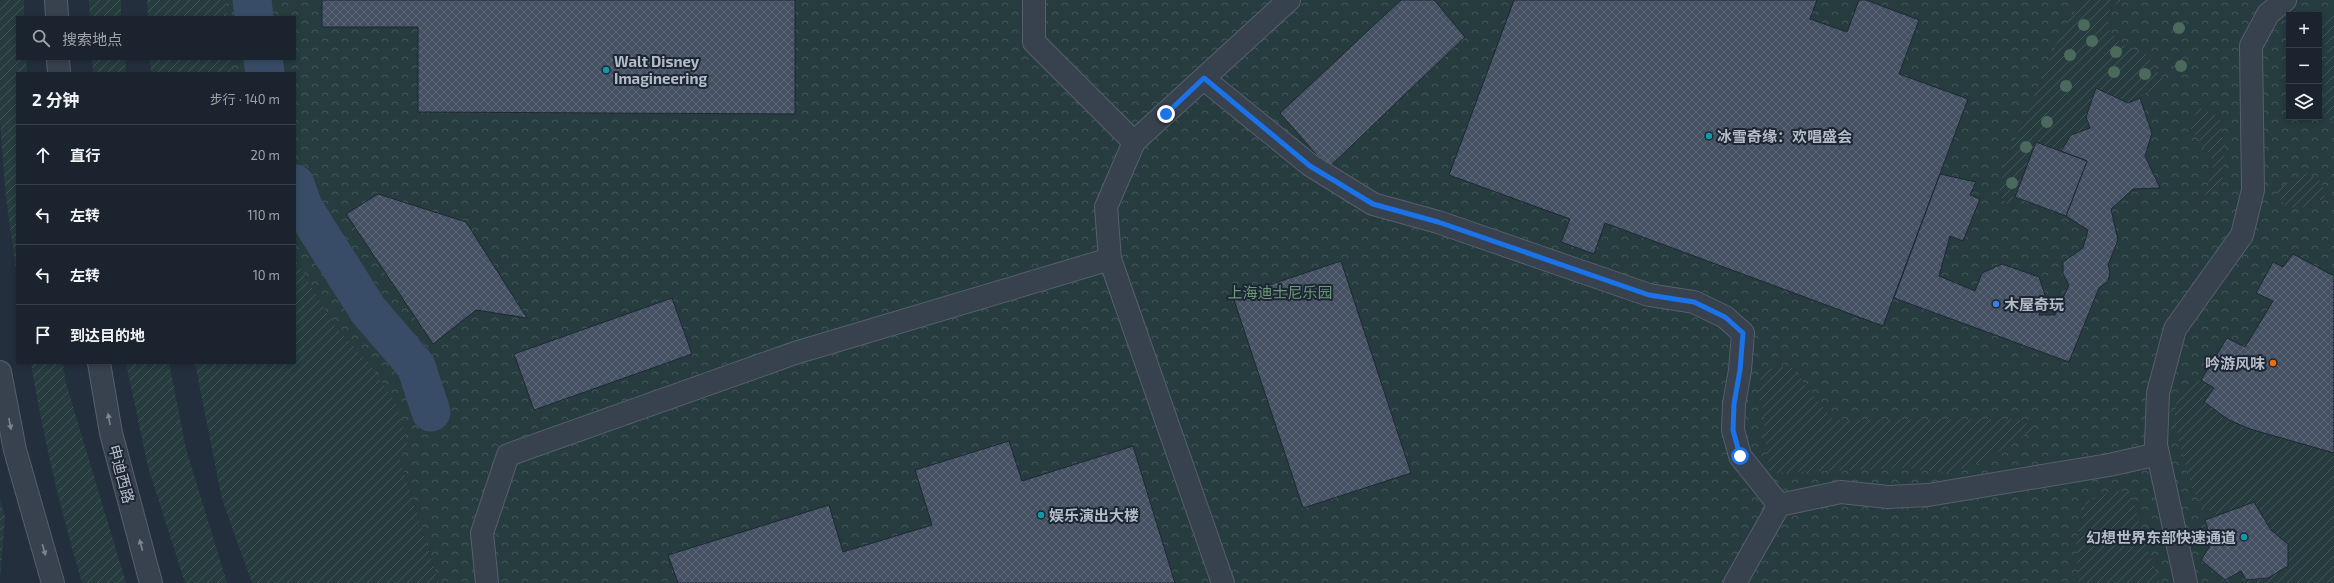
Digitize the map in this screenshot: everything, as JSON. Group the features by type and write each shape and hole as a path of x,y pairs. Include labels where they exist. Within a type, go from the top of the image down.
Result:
{"street":[{"path":"56,0 57,16"},
{"path":"1034,0 1034,42 1134,142"},
{"path":"1223,583 1110,259 1106,207 1134,142 1289,0"},
{"path":"2186,583 2156,445 2158,393 2175,329 2242,235 2253,190 2251,46 2268,14 2285,0"},
{"path":"58,60 59,72"},
{"path":"1204,78 1310,166 1373,204 1438,222 1649,295 1694,302 1725,317 1743,333 1740,370 1734,404 1733,430 1740,456 1779,505"},
{"path":"487,583 482,532 508,455 795,353 1110,259"},
{"name":"申迪西路","path":"99,364 111,433 151,583"},
{"path":"0,372 15,450 53,583"},
{"path":"1735,583 1779,505 1841,492 1888,497 1928,496 2109,465 2158,454"}],"green space":[{"path":"0,0 24,0 24,16 16,16 16,60 26,60 27,72 16,72 16,269 6,198 0,121"},
{"path":"89,0 121,0 121,16 90,16"},
{"path":"147,0 226,0 227,16 148,16"},
{"name":"上海迪士尼乐园","path":"226,0 2334,0 2334,583 439,583 400,458 408,445 369,363 335,326 296,261 296,72 232,72 230,60 296,60 296,16 227,16"},
{"path":"2083,0 2122,0 2110,8 2107,28 2123,44 2148,55 2164,83 2128,103 2096,88 2086,117 2090,128 2071,135 2061,151 2036,142 2010,205 1999,196 2004,165 2062,31"},
{"path":"2334,10 2334,123 2322,114 2322,102 2325,86 2322,74 2326,62 2328,47 2322,42 2322,21"},
{"path":"92,60 125,60 126,72 93,72"},
{"path":"150,60 230,60 232,72 151,72"},
{"path":"2200,108 2219,117 2225,145 2222,185 2205,196 2214,161 2188,125"},
{"path":"2305,173 2322,182 2325,198 2299,209 2285,206 2276,193 2285,184"},
{"path":"296,261 335,326 369,363 396,403 408,445 400,459 439,583 252,583 222,499 195,364 296,364"},
{"path":"31,364 63,364 65,380 126,583 82,583 53,474"},
{"path":"126,364 169,364 186,449 227,583 185,583 148,467"},
{"path":"1791,366 1833,420 2017,419 2036,428 1980,463 1946,473 1906,468 1770,473 1766,446 1764,412 1758,395 1762,370"},
{"path":"2201,380 2214,388 2204,402 2229,420 2250,429 2334,453 2334,583 2240,583 2239,581 2268,578 2288,566 2288,544 2271,530 2254,502 2220,516 2202,507 2191,486 2174,422 2177,395 2191,384"},
{"path":"2113,491 2130,491 2160,583 2079,583 2076,542 2086,502"},
{"path":"0,499 5,517 0,579"}],"building":[{"name":"Walt Disney Imagineering","path":"322,0 795,0 795,114 418,112 418,27 322,27"},
{"path":"1401,0 1434,0 1465,37 1328,168 1280,113"},
{"name":"冰雪奇缘：欢唱盛会","path":"1514,0 1817,0 1810,19 1847,32 1859,0 1866,0 1919,20 1899,74 1968,99 1883,326 1605,223 1594,254 1561,242 1570,219 1449,175"},
{"path":"2096,88 2128,103 2140,98 2152,133 2145,156 2160,188 2133,189 2111,209 2118,240 2108,265 2110,272 2108,281 2099,288 2069,362 1894,298 1940,174 1976,182 1970,195 1980,199 1963,241 1950,236 1939,276 1975,291 1982,273 2002,264 2039,277 2045,295 2039,315 2055,315 2069,285 2063,274 2063,262 2083,248 2088,230 2066,216 2087,161 2061,151 2071,135 2090,128 2086,117"},
{"path":"2036,142 2087,161 2066,216 2015,197"},
{"path":"378,194 466,222 527,318 476,310 433,344 346,214"},
{"name":"吟游风味","path":"2293,254 2334,276 2334,453 2250,429 2229,420 2204,402 2214,388 2201,380 2227,338 2245,347 2273,301 2256,293 2273,262 2283,267"},
{"path":"1341,261 1411,473 1303,508 1233,297"},
{"path":"672,298 692,354 534,410 514,354"},
{"name":"娱乐演出大楼","path":"1009,441 1022,481 1133,446 1175,583 678,583 668,555 829,505 843,552 932,525 915,470"},
{"name":"幻想世界东部快速通道","path":"2254,502 2271,530 2288,544 2288,566 2268,578 2246,580 2241,571 2225,580 2201,560 2212,543 2205,520"}],"waterway":[{"path":"252,0 254,16"},
{"path":"263,60 265,72"},
{"path":"296,187 303,207 368,310 416,366 431,412"}],"place":[{"name":"Walt Disney Imagineering","path":"606,70"},
{"name":"冰雪奇缘：欢唱盛会","path":"1709,136"},
{"name":"木屋奇玩","path":"1996,304"},
{"name":"吟游风味","path":"2273,363"},
{"name":"娱乐演出大楼","path":"1041,515"},
{"name":"幻想世界东部快速通道","path":"2244,537"}],"route":[{"path":"1166,114 1204,78 1310,166 1373,204 1438,222 1649,295 1694,302 1725,317 1743,333 1740,370 1734,404 1733,430 1740,456"}]}
